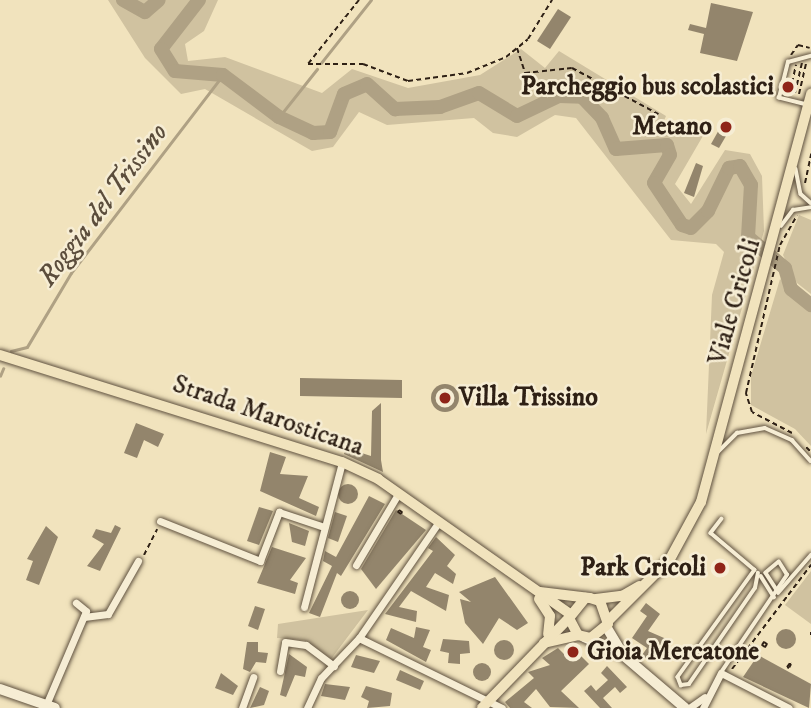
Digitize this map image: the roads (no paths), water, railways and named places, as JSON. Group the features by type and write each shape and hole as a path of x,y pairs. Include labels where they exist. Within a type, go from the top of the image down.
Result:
{"main road":[{"name":"Viale Cricoli","path":"608,624 650,578 691,526 711,470 768,276 795,160 806,98"},
{"name":"Viale Cricoli","path":"775,247 789,180"},
{"name":"Strada Marosticana","path":"0,355 342,462 398,494 569,616"},
{"name":"Viale Cricoli","path":"590,598 622,596 650,578"},
{"name":"Strada Marosticana","path":"532,591 590,598"},
{"name":"Strada Marosticana","path":"532,591 549,613 548,634"},
{"path":"486,704 548,634 590,598 608,624 624,656"},
{"path":"569,616 581,636 624,656 686,705"},
{"path":"531,653 551,638 581,636 608,624"},
{"path":"0,689 51,707"}],"street":[{"path":"304,607 317,573 321,526 342,462"},
{"path":"356,565 398,494"},
{"path":"160,521 254,561 263,560 279,512 321,526"},
{"path":"307,708 334,666 359,638 383,597 438,523"},
{"path":"84,617 108,614 138,561"},
{"path":"51,707 84,617 85,607 76,603"},
{"path":"359,638 486,704 502,708"},
{"path":"280,671 285,642 306,645 334,666"},
{"path":"702,708 705,696 721,673 789,708"},
{"path":"242,708 253,677"},
{"path":"686,705 705,696"}],"lane":[{"path":"806,98 779,98 788,62 807,57"},
{"path":"781,226 793,210 811,205 797,183 795,160"},
{"path":"711,470 727,440 751,428 780,432 811,461"},
{"path":"722,519 711,533 758,573 775,594"},
{"path":"775,594 811,555"},
{"path":"721,673 775,594 788,570 776,562 766,573 775,594"},
{"path":"758,573 748,599 689,684 681,685 678,677 758,573"}],"waterway":[{"path":"123,0 145,12 159,0"},
{"path":"199,0 161,49 175,71 223,75 279,117 313,133 330,132 344,94 367,84 395,109 440,107 479,93 517,116 559,96 582,97 602,118 616,149 667,145 670,155 654,183 682,225 691,228 708,211 729,168 740,166 751,185 748,237 785,268 791,289 811,305"},
{"path":"321,63 371,0"},
{"path":"279,117 317,69"},
{"name":"Roggia del Trissino","path":"11,351 27,347 71,273 223,75"},
{"name":"Roggia del Trissino","path":"0,376 3,369"}],"place":[{"name":"Parcheggio bus scolastici","path":"788,87"},
{"name":"Metano","path":"726,127"},
{"name":"Villa Trissino","path":"445,398"},
{"name":"Park Cricoli","path":"720,568"},
{"name":"Gioia Mercatone","path":"573,652"}]}
